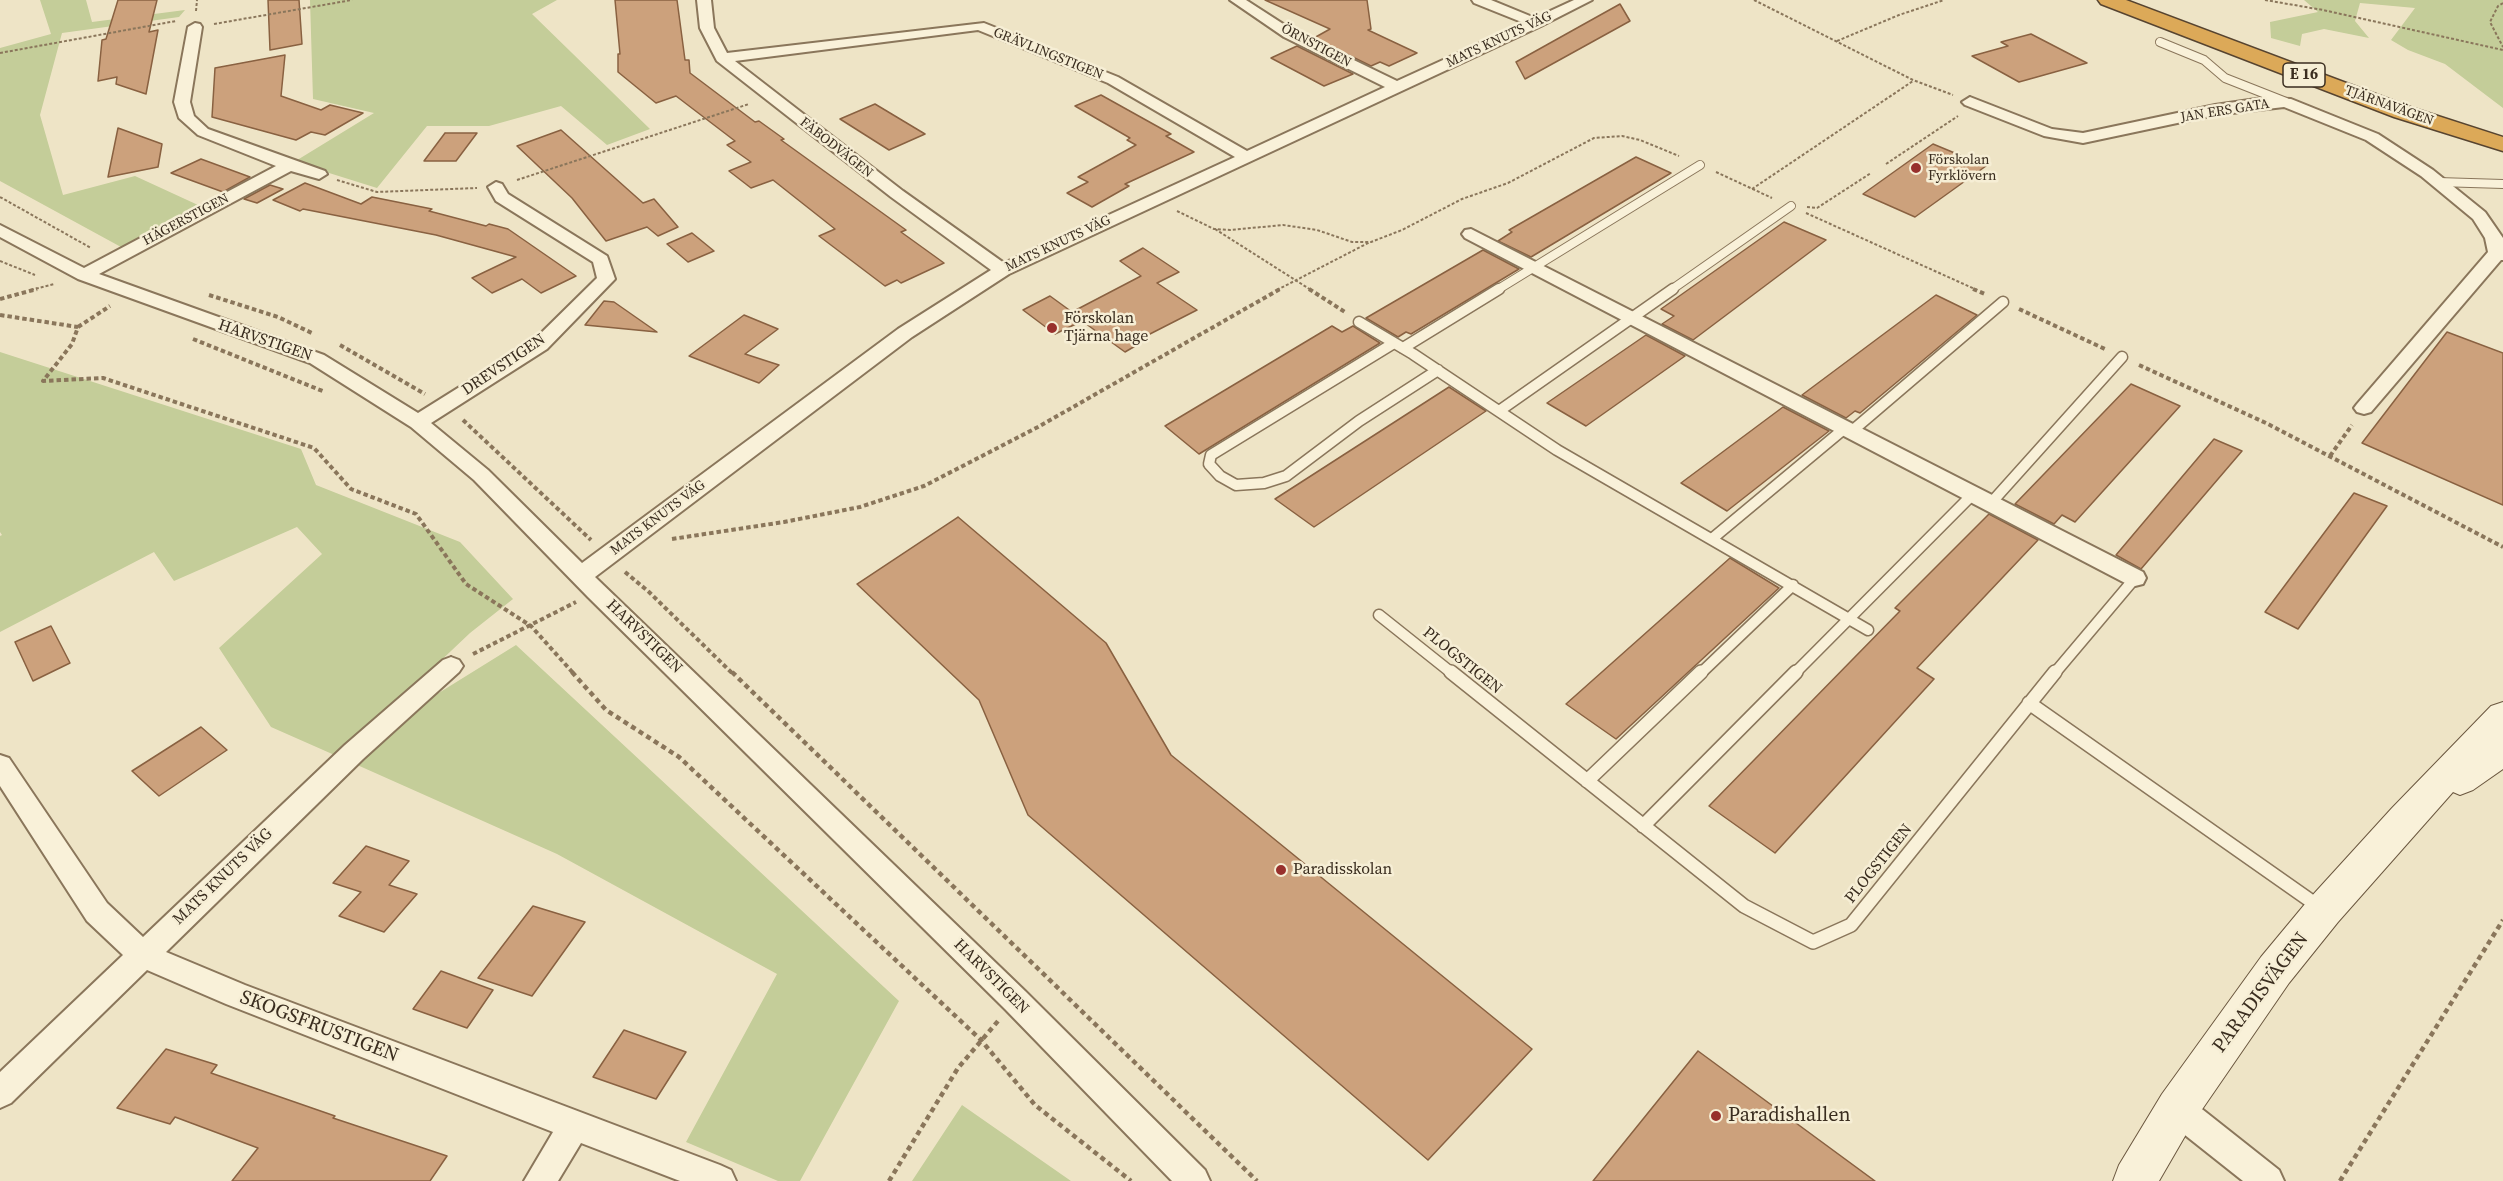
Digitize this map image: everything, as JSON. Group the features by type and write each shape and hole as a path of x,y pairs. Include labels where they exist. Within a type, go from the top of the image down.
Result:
{"highway":[{"name":"TJÄRNAVÄGEN","path":"2108,0 2402,112 2503,144"},
{"name":"TJÄRNAVÄGEN","path":"2137,0 2426,110 2503,132"}],"street":[{"name":"FÄBODVÄGEN","path":"704,0 707,28 722,58 897,194 1003,270"},
{"name":"ÖRNSTIGEN","path":"1237,0 1289,34 1397,87"},
{"path":"1479,0 1536,23"},
{"name":"MATS KNUTS VÄG","path":"589,583 609,556 905,333 1003,270 1585,0"},
{"path":"189,23 182,102 187,118 203,132 319,174"},
{"name":"GRÄVLINGSTIGEN","path":"722,58 979,26 1113,80 1247,157"},
{"name":"JAN ERS GATA","path":"1973,103 2049,133 2083,138 2215,110 2263,102 2286,102 2372,137 2438,182 2479,216 2494,238 2500,254"},
{"name":"HÄGERSTIGEN","path":"84,275 289,165"},
{"name":"DREVSTIGEN","path":"418,422 540,345 606,279 601,260 502,197 496,187"},
{"name":"HARVSTIGEN","path":"0,230 84,275 317,359 418,422 481,475 1015,1000 1194,1181"},
{"path":"1471,234 2135,578"},
{"path":"2364,408 2500,254"},
{"name":"MATS KNUTS VÄG","path":"0,1093 354,752 451,666"},
{"name":"PARADISVÄGEN","path":"2135,1181 2176,1109 2275,970 2324,910 2405,819 2503,716"},
{"name":"PARADISVÄGEN","path":"2405,819 2503,751"},
{"name":"SKOGSFRUSTIGEN","path":"0,765 97,912 142,955 236,995 720,1181"},
{"path":"2176,1109 2268,1181"},
{"path":"540,1181 574,1126"}],"lane":[{"path":"2160,42 2204,60 2225,78 2286,102"},
{"path":"1438,370 1359,421 1286,476 1264,483 1236,485 1220,476 1209,464 1211,455 1700,165"},
{"path":"2438,182 2503,184"},
{"path":"1499,411 1791,206"},
{"path":"1713,538 2003,302"},
{"path":"1359,322 1399,345 1594,472 1713,538 1868,630"},
{"path":"1991,503 2122,357"},
{"path":"1643,826 1973,494"},
{"path":"2135,578 2029,703 2324,910"},
{"path":"1587,781 1793,585"},
{"name":"PLOGSTIGEN","path":"1379,615 1744,906 1813,942 1851,925 2029,703"}],"path":[{"path":"0,53 352,0"},
{"path":"1754,0 1913,80 1973,103"},
{"path":"1836,42 1899,15 1944,0"},
{"path":"2265,0 2503,48"},
{"path":"2503,3 2498,6 2490,22 2503,48"},
{"path":"1752,189 1913,80"},
{"path":"319,174 377,192 496,187 771,97"},
{"path":"1886,164 1973,103"},
{"path":"667,543 675,537 784,522 860,507 924,486 1038,427 1294,280 1371,242 1402,230 1462,199 1508,183 1594,138 1622,136 1640,140 1700,165 2266,423 2503,547"},
{"path":"1791,206 1817,208 1871,172"},
{"path":"1153,200 1214,229 1359,322"},
{"path":"1214,229 1230,230 1283,225 1317,230 1352,242 1371,242"},
{"path":"0,261 56,283 0,299"},
{"path":"100,301 111,306 78,327 72,344 43,381 103,378 314,448 351,489 416,514 466,584 531,626 606,710 679,757 981,1040 1035,1105 1131,1181"},
{"path":"0,315 78,327"},
{"path":"188,337 332,395"},
{"path":"445,405 624,572 649,592 1257,1181"},
{"path":"2330,456 2364,408"},
{"path":"624,572 633,566"},
{"path":"451,666 531,626 589,583"},
{"path":"2340,1181 2503,920"},
{"path":"889,1181 958,1068 1015,1000 1044,975"}],"green space":[{"path":"40,0 86,0 92,22 185,10 179,17 62,33 40,115 63,195 135,176 198,205 121,247 0,181 0,48 51,34"},
{"path":"310,0 557,0 532,14 650,129 607,145 561,106 489,126 427,126 377,188 294,162 374,113 313,99"},
{"path":"2304,0 2503,0 2503,108 2445,64 2408,50 2391,40 2415,8 2360,3 2355,21 2369,38 2324,29 2302,34 2300,46 2271,38 2270,22 2318,12"},
{"path":"0,352 301,449 316,485 460,542 513,599 470,633 339,757 271,727 219,648 322,554 297,527 174,581 154,552 0,632 0,536 2,535 0,532"},
{"path":"516,645 899,1001 800,1181 778,1181 686,1142 777,974 557,854 355,764 421,704"},
{"path":"962,1105 1071,1181 912,1181"}],"building":[{"path":"118,0 157,0 149,32 158,30 146,94 116,84 117,77 98,81 102,40 106,39"},
{"path":"268,0 299,0 302,44 270,50"},
{"path":"615,0 677,0 685,60 689,60 690,73 755,122 759,121 784,139 781,140 906,230 901,232 944,263 901,283 897,280 885,286 819,236 835,229 773,180 751,188 729,171 751,162 727,145 735,141 676,96 656,103 618,72 618,54 620,54"},
{"path":"1265,0 1367,0 1371,29 1368,30 1417,53 1389,66 1380,62 1371,66 1314,38 1330,29"},
{"path":"1620,4 1630,21 1525,79 1516,62"},
{"path":"2031,34 2087,63 2019,82 1972,56 2008,46 2001,42"},
{"path":"1297,46 1353,74 1324,86 1271,58"},
{"path":"285,55 281,96 321,110 330,105 363,113 325,135 311,132 296,140 212,117 215,68"},
{"path":"1101,95 1171,134 1166,136 1194,152 1125,184 1129,186 1092,207 1067,193 1088,182 1078,177 1136,145 1127,140 1130,138 1075,106"},
{"path":"875,104 925,134 889,150 840,119"},
{"path":"118,128 162,144 158,167 108,177"},
{"path":"561,130 643,203 654,199 678,227 658,236 647,227 606,241 572,198 517,146"},
{"path":"445,133 477,133 456,161 424,161"},
{"path":"1933,144 1986,166 1915,217 1863,194"},
{"path":"1636,157 1671,173 1531,257 1498,241 1512,232 1509,230"},
{"path":"201,159 250,177 223,192 171,173"},
{"path":"305,183 361,204 372,197 432,209 429,211 486,226 489,224 508,229 576,276 541,293 522,279 492,293 472,278 516,257 436,235 303,209 300,211 273,200"},
{"path":"270,185 283,189 257,203 244,199"},
{"path":"1784,222 1826,240 1693,340 1662,324 1674,316 1661,309"},
{"path":"692,233 714,251 688,262 667,244"},
{"path":"1143,248 1179,272 1157,283 1197,310 1146,336 1149,338 1125,352 1082,321 1055,334 1023,310 1050,296 1072,312 1141,276 1120,261"},
{"path":"1483,250 1519,269 1411,334 1406,332 1398,337 1366,318"},
{"path":"1936,295 1977,315 1860,413 1855,411 1846,418 1802,395"},
{"path":"604,301 614,302 657,332 585,325"},
{"path":"744,315 778,329 745,354 779,365 759,383 689,356"},
{"path":"1332,326 1342,332 1353,326 1380,343 1199,454 1165,426"},
{"path":"2447,332 2503,353 2503,505 2362,443"},
{"path":"1646,335 1685,356 1586,426 1547,403"},
{"path":"2131,384 2180,406 2075,522 2062,515 2054,524 2015,504"},
{"path":"1449,387 1486,411 1314,527 1275,499"},
{"path":"1783,407 1829,431 1727,511 1681,483"},
{"path":"2214,439 2242,451 2141,569 2116,555"},
{"path":"2354,493 2387,506 2298,629 2265,612"},
{"path":"1989,514 2038,540 1917,668 1934,679 1775,853 1709,806 1900,611 1895,608"},
{"name":"Paradisskolan","path":"958,517 1106,643 1171,755 1532,1049 1428,1160 1028,815 979,700 857,584"},
{"path":"1730,558 1779,588 1616,739 1566,704"},
{"path":"51,626 70,663 33,681 15,642"},
{"path":"201,727 227,750 159,796 132,771"},
{"path":"366,846 409,861 389,885 417,894 384,932 339,916 361,892 333,883"},
{"path":"533,906 585,922 532,996 478,978"},
{"path":"441,971 493,990 467,1028 413,1009"},
{"path":"624,1030 686,1052 656,1099 593,1077"},
{"path":"166,1049 217,1065 211,1073 335,1116 333,1118 447,1156 430,1181 232,1181 258,1148 175,1117 170,1124 117,1108"},
{"name":"Paradishallen","path":"1698,1051 1875,1181 1593,1181"}],"place":[{"name":"Förskolan Fyrklövern","path":"1916,168"},
{"name":"Förskolan Tjärna hage","path":"1052,328"},
{"name":"Paradisskolan","path":"1281,870"},
{"name":"Paradishallen","path":"1716,1116"}]}
